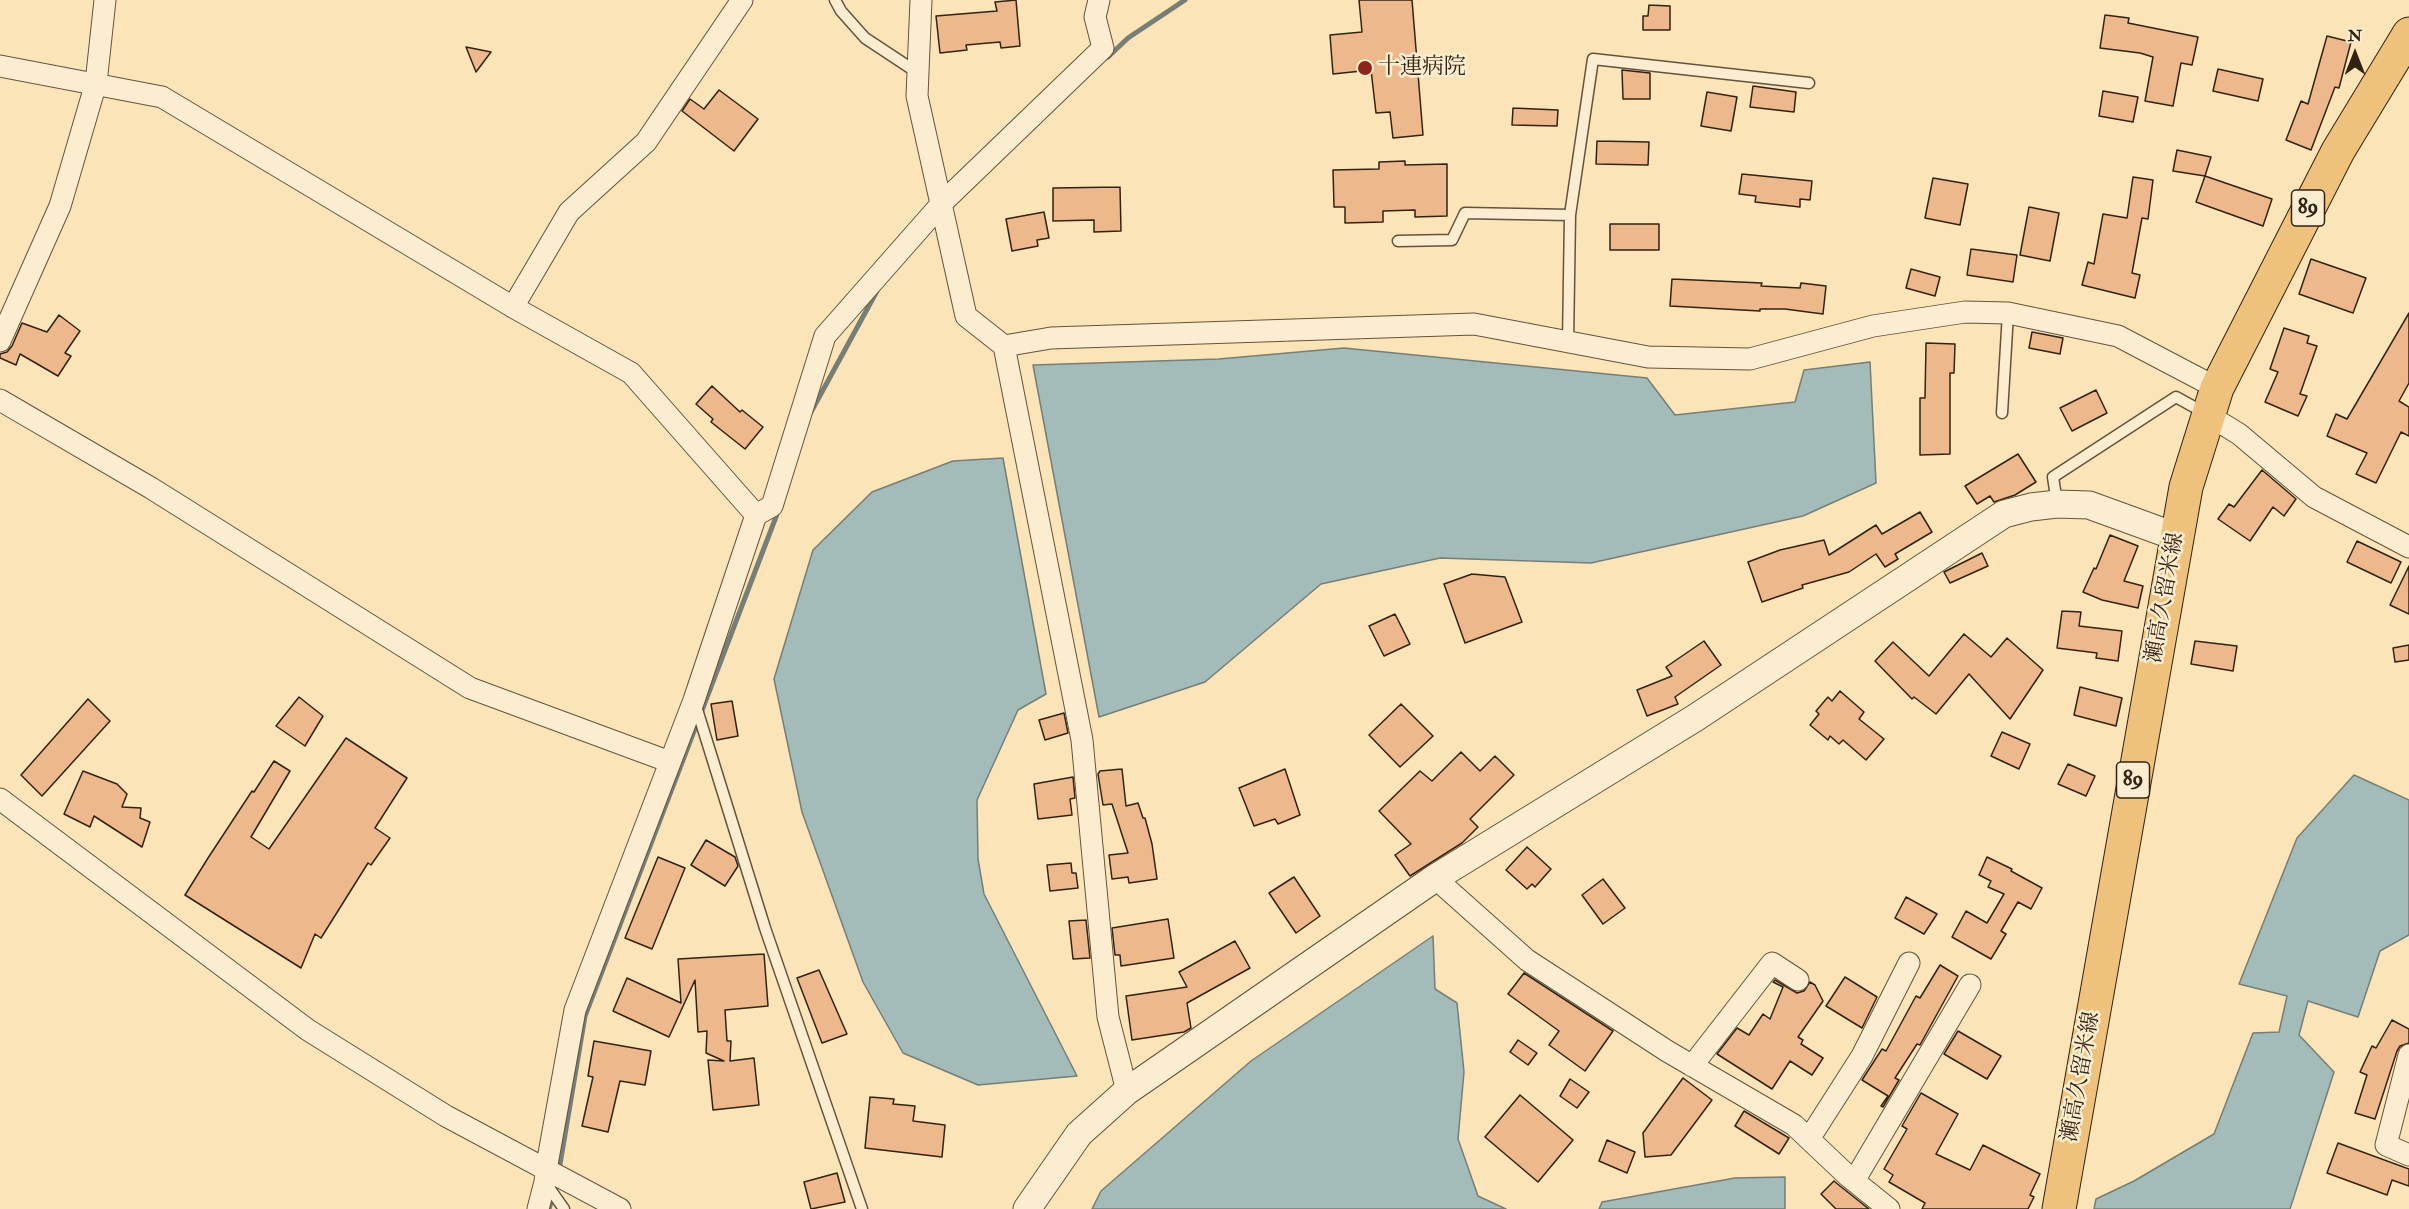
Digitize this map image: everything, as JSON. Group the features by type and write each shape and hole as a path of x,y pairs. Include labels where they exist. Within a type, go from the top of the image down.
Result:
{"main road":[{"name":"瀬高久留米線","path":"2060,1209 2186,487 2212,401 2338,151 2409,34"}],"street":[{"path":"0,341 60,206 96,82 105,0"},
{"path":"513,307 569,212 646,142 742,0"},
{"path":"921,0 917,96 943,202 966,316 1004,346 1082,740 1108,1017 1127,1091"},
{"path":"538,1209 575,1010 694,700 756,515 772,506 825,336 943,202 1102,48 1095,17 1098,0"},
{"path":"0,66 96,82 162,97 513,307 631,373 756,515"},
{"path":"1004,346 1052,338 1474,324 1648,357 1750,358 1873,326 1965,312 2008,313 2118,336 2212,401 2239,434 2314,497 2409,547"},
{"path":"0,400 151,488 470,688 670,762"},
{"path":"1027,1209 1080,1134 1127,1091 1435,878 1695,718 2004,514 2031,507 2057,504 2089,505 2177,537"},
{"path":"0,799 308,1030 545,1176 620,1209"},
{"path":"1435,878 1527,960 1692,1066 1794,1125 1854,1181 1889,1209"},
{"path":"1692,1066 1772,963 1798,980"},
{"path":"1809,1139 1862,1056 1909,963"},
{"path":"1854,1181 1970,985"},
{"path":"2409,1055 2386,1145 2409,1155"}],"lane":[{"path":"835,0 841,11 865,38 918,73"},
{"path":"1568,342 1570,215 1593,59 1809,82"},
{"path":"1398,241 1452,240 1465,213 1570,215"},
{"path":"2002,413 2008,313"},
{"path":"2057,504 2053,477 2176,397 2212,401"},
{"path":"694,700 765,928 862,1209"},
{"path":"545,1176 564,1209"}],"water":[{"path":"1344,348 1647,378 1675,415 1795,402 1804,370 1870,362 1876,483 1803,516 1591,563 1440,558 1321,584 1205,682 1099,717 1033,365 1219,359"},
{"path":"1003,458 1046,694 1018,710 977,800 978,859 984,894 1077,1076 978,1085 903,1053 863,982 802,812 774,679 813,550 872,492 953,461"},
{"path":"2354,775 2409,800 2409,935 2380,951 2358,1017 2308,1001 2299,1035 2334,1072 2290,1209 2094,1209 2096,1199 2134,1181 2214,1134 2253,1033 2279,1032 2287,996 2239,984 2297,838"},
{"path":"1433,936 1435,989 1457,1003 1464,1072 1458,1139 1478,1196 1506,1209 1092,1209 1101,1191 1251,1061"},
{"path":"1785,1177 1785,1209 1599,1209 1602,1202 1735,1178"}],"building":[{"path":"1016,0 1020,46 1001,48 1000,42 966,45 967,50 940,53 936,16 997,11 995,2"},
{"path":"1359,0 1412,0 1423,135 1393,138 1390,112 1376,113 1371,70 1333,74 1330,35 1362,32"},
{"path":"1649,5 1670,6 1670,30 1643,30 1643,16 1648,16"},
{"path":"2105,15 2129,18 2128,23 2198,37 2192,65 2181,63 2173,106 2145,101 2153,57 2100,48"},
{"path":"2327,36 2351,42 2339,88 2335,87 2311,150 2286,140 2301,101 2308,104"},
{"path":"466,47 491,52 476,72"},
{"path":"2218,69 2263,79 2258,101 2213,91"},
{"path":"1622,70 1650,73 1650,99 1623,99"},
{"path":"1753,86 1796,92 1794,112 1750,107"},
{"path":"719,90 758,119 734,151 682,111 690,99 704,109"},
{"path":"2103,91 2138,97 2133,122 2099,116"},
{"path":"1707,92 1737,97 1731,131 1701,126"},
{"path":"1513,108 1558,110 1557,126 1512,125"},
{"path":"1597,141 1649,142 1648,165 1596,164"},
{"path":"2177,150 2211,157 2205,176 2173,171"},
{"path":"1405,161 1405,165 1447,164 1447,216 1415,217 1415,210 1383,211 1383,222 1345,223 1345,207 1334,207 1333,170 1379,169 1379,162"},
{"path":"1742,174 1812,181 1810,200 1800,199 1800,207 1755,202 1756,196 1739,194"},
{"path":"2205,176 2272,199 2263,226 2196,202"},
{"path":"2133,177 2153,180 2148,219 2142,218 2132,273 2140,275 2135,298 2082,285 2088,262 2094,264 2103,214 2127,218"},
{"path":"1933,178 1968,184 1960,225 1925,218"},
{"path":"1120,187 1121,231 1094,232 1094,220 1053,221 1053,188"},
{"path":"2029,207 2059,213 2050,261 2020,255"},
{"path":"1044,212 1049,238 1037,240 1038,246 1012,251 1006,219"},
{"path":"1610,224 1659,224 1659,250 1610,250"},
{"path":"1971,249 2017,255 2013,282 1967,275"},
{"path":"2311,259 2366,278 2353,313 2299,294"},
{"path":"1911,269 1940,277 1935,296 1906,288"},
{"path":"1672,279 1762,283 1761,286 1800,288 1801,283 1826,286 1823,314 1785,309 1760,309 1760,311 1670,306"},
{"path":"2409,313 2409,383 2399,401 2409,407 2409,436 2401,432 2376,483 2356,474 2367,453 2327,436 2336,414 2347,419"},
{"path":"59,315 80,331 65,353 71,356 58,376 20,354 16,365 0,358 0,354 7,352 12,346 22,323 47,332"},
{"path":"2284,328 2309,336 2307,343 2317,346 2300,394 2307,396 2298,416 2265,402 2278,372 2270,369"},
{"path":"2032,332 2063,338 2060,354 2029,348"},
{"path":"1926,343 1955,344 1954,373 1950,373 1950,454 1920,455 1920,398 1925,398"},
{"path":"712,386 740,412 742,410 763,427 745,449 711,422 713,419 696,404"},
{"path":"2096,390 2107,413 2072,431 2060,408"},
{"path":"2018,454 2036,482 2015,495 1994,502 1990,496 1977,504 1965,486"},
{"path":"2262,470 2296,499 2284,516 2273,507 2250,541 2218,519 2229,504 2234,507"},
{"path":"1920,512 1932,532 1895,554 1898,559 1885,567 1876,554 1849,572 1802,585 1803,588 1762,602 1748,562 1780,550 1824,540 1829,555 1876,525 1882,534"},
{"path":"2110,535 2138,546 2124,581 2143,586 2138,608 2102,600 2083,592 2094,568 2096,569"},
{"path":"2357,541 2401,562 2391,583 2347,562"},
{"path":"1982,553 1988,566 1950,583 1944,572"},
{"path":"2409,566 2409,614 2390,605"},
{"path":"1472,574 1505,577 1522,622 1465,643 1444,584"},
{"path":"2062,611 2081,612 2079,626 2122,631 2118,661 2096,658 2097,653 2057,648"},
{"path":"1395,614 1410,644 1384,656 1369,626"},
{"path":"1964,634 1991,657 2007,638 2043,670 2010,719 1969,674 1936,714 1914,697 1912,699 1875,661 1893,642 1929,676"},
{"path":"1704,641 1721,665 1675,697 1678,704 1647,716 1637,690 1672,676 1666,667"},
{"path":"2195,641 2237,646 2233,671 2191,664"},
{"path":"2409,645 2409,660 2395,662 2393,648"},
{"path":"2080,687 2122,698 2116,726 2074,715"},
{"path":"1840,691 1864,712 1859,719 1884,739 1866,760 1843,740 1839,744 1830,736 1828,740 1810,725 1819,714 1816,711 1828,697 1832,701"},
{"path":"299,697 323,716 305,746 276,726"},
{"path":"88,699 110,721 42,796 21,775"},
{"path":"732,701 738,736 717,740 711,704"},
{"path":"1401,704 1433,736 1400,767 1369,735"},
{"path":"1064,713 1068,733 1045,740 1039,720"},
{"path":"2002,732 2030,744 2019,769 1991,756"},
{"path":"346,738 407,778 375,828 390,838 371,865 368,863 321,938 315,934 301,968 185,895 274,761 290,771 251,837 269,849"},
{"path":"1461,752 1480,771 1495,756 1514,775 1470,819 1478,827 1462,843 1410,876 1395,855 1411,844 1379,811 1420,771 1432,781"},
{"path":"2068,764 2095,776 2086,796 2058,784"},
{"path":"1122,769 1126,806 1138,803 1143,818 1145,818 1152,844 1157,879 1129,883 1128,877 1112,879 1109,855 1128,853 1112,804 1103,805 1098,774 1100,771"},
{"path":"1285,769 1300,815 1278,824 1275,819 1254,826 1239,788"},
{"path":"83,771 117,784 127,794 122,807 141,808 140,818 150,822 142,847 94,816 90,827 64,814"},
{"path":"1073,777 1075,798 1070,799 1072,815 1038,819 1034,784"},
{"path":"706,840 735,857 738,866 725,886 691,865"},
{"path":"1527,847 1551,869 1535,887 1532,884 1527,889 1506,870"},
{"path":"658,857 685,868 652,949 625,938"},
{"path":"1987,857 2012,869 2011,871 2042,888 2031,909 2018,902 2001,931 2006,934 1991,959 1952,937 1966,911 1987,923 2004,894 1988,887 1991,881 1979,875"},
{"path":"1071,863 1072,873 1076,873 1078,888 1050,891 1047,865"},
{"path":"1294,877 1320,916 1296,933 1269,893"},
{"path":"1603,879 1625,908 1603,924 1582,895"},
{"path":"1906,897 1937,914 1924,934 1895,918"},
{"path":"1168,919 1174,958 1121,966 1120,955 1115,955 1112,928"},
{"path":"1086,920 1090,958 1073,959 1069,921"},
{"path":"1235,941 1250,968 1187,1003 1191,1028 1184,1032 1132,1040 1126,996 1187,987 1179,972"},
{"path":"764,954 768,1006 725,1010 727,1041 731,1041 730,1061 754,1058 759,1105 713,1110 708,1060 724,1061 706,1053 707,1031 698,1032 695,980 669,1037 613,1011 627,978 681,1003 678,959"},
{"path":"1940,965 1958,976 1920,1045 1917,1044 1895,1078 1899,1080 1883,1107 1881,1106 1888,1096 1862,1080 1882,1049 1886,1051 1916,996 1920,998"},
{"path":"819,970 847,1034 822,1043 797,978"},
{"path":"1524,973 1613,1031 1585,1071 1549,1045 1559,1031 1508,994"},
{"path":"1845,977 1877,997 1862,1028 1826,1006"},
{"path":"1775,980 1797,993 1804,991 1810,982 1815,985 1823,1001 1798,1037 1803,1040 1801,1044 1823,1058 1812,1075 1790,1061 1772,1089 1717,1054 1737,1028 1749,1035 1763,1014 1770,1019 1783,987 1773,982"},
{"path":"2392,1020 2409,1029 2409,1043 2400,1046 2397,1051 2375,1119 2355,1113 2367,1075 2360,1072 2372,1046 2376,1048"},
{"path":"1958,1031 2001,1056 1987,1079 1944,1054"},
{"path":"1518,1040 1537,1053 1528,1065 1510,1052"},
{"path":"594,1041 651,1051 645,1085 620,1081 608,1132 582,1126 593,1077 588,1076"},
{"path":"1683,1078 1712,1100 1671,1155 1645,1157 1643,1133"},
{"path":"1570,1079 1589,1092 1577,1108 1560,1096"},
{"path":"1921,1093 1958,1114 1936,1154 1970,1170 1983,1145 2040,1174 2030,1195 2034,1197 2028,1209 1922,1209 1925,1203 1889,1182 1893,1175 1884,1169 1907,1129 1902,1126"},
{"path":"1520,1095 1573,1140 1538,1182 1485,1137"},
{"path":"870,1097 894,1099 893,1104 915,1106 913,1121 945,1125 942,1157 865,1148"},
{"path":"1744,1111 1789,1138 1779,1154 1735,1126"},
{"path":"1607,1140 1635,1152 1627,1173 1599,1161"},
{"path":"2338,1143 2409,1169 2409,1186 2392,1180 2387,1195 2327,1173"},
{"path":"837,1173 845,1202 811,1209 804,1182"},
{"path":"1834,1181 1869,1209 1836,1209 1821,1194"}],"waterway":[{"path":"1108,57 1128,38 1185,0"},
{"path":"811,412 877,291"},
{"path":"559,1170 585,1016 779,509"},
{"path":"549,1209 553,1196"}],"place":[{"name":"十連病院","path":"1365,68"}]}
